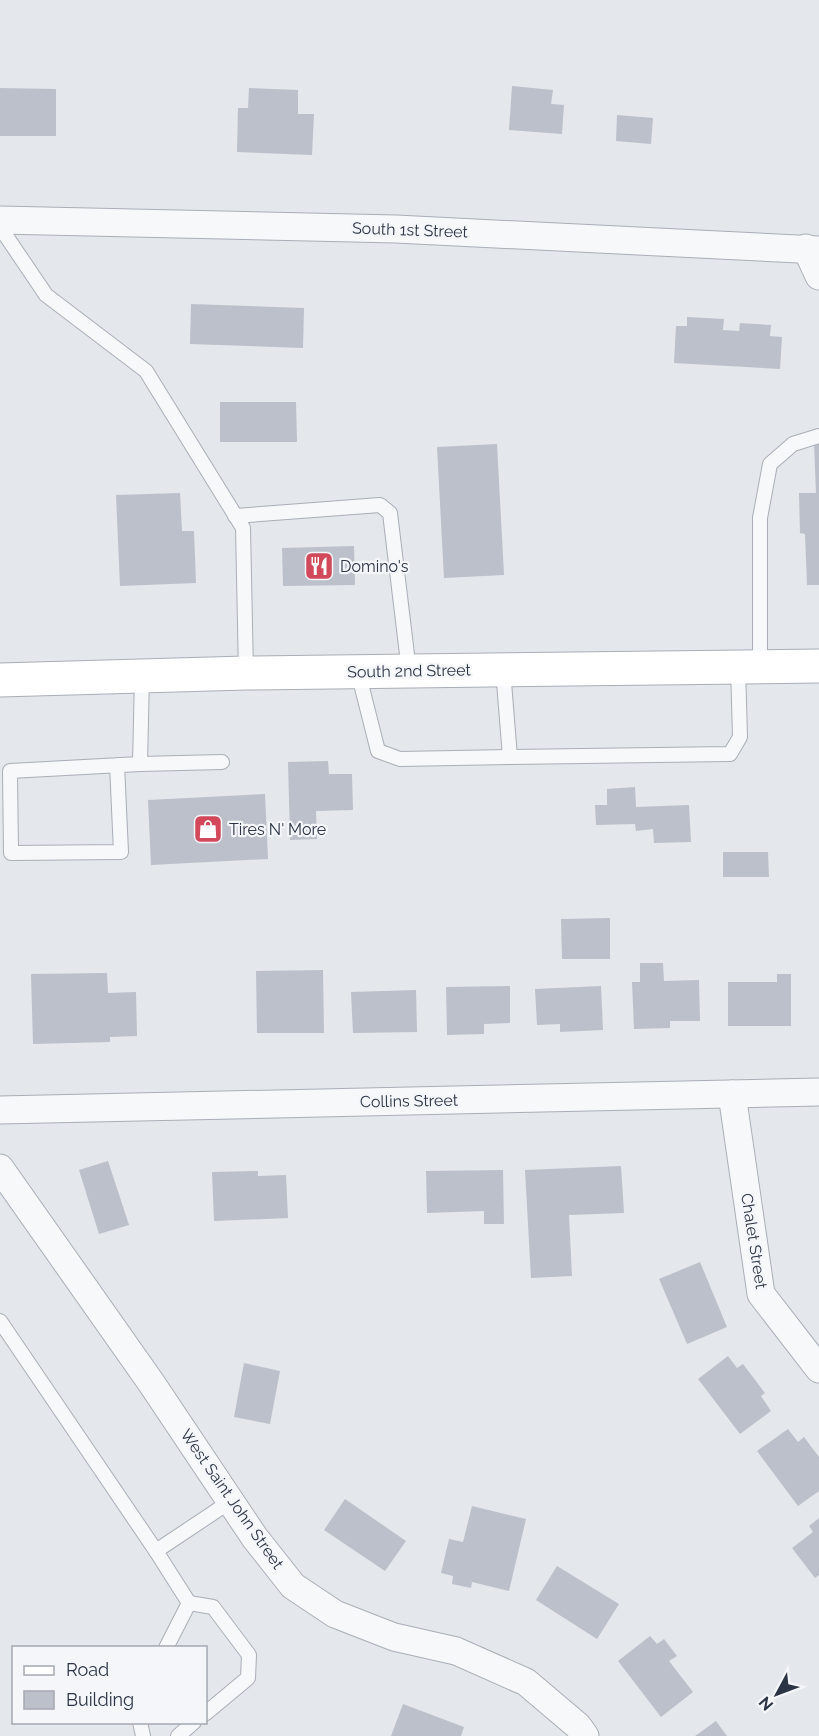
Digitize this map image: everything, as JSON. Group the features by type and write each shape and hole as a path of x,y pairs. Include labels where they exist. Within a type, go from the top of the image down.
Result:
{"main road":[{"name":"South 2nd Street","path":"0,680 246,673 819,666"}],"street":[{"name":"South 1st Street","path":"0,220 396,229 813,249"},
{"path":"813,249 819,276"},
{"name":"Collins Street","path":"0,1110 819,1092"},
{"name":"Chalet Street","path":"732,1094 761,1294 819,1369"},
{"name":"West Saint John Street","path":"0,1168 231,1501 293,1586 335,1614 394,1637 456,1651 526,1682 585,1736"}],"lane":[{"path":"0,227 46,295 146,371 243,528 246,673"},
{"path":"358,672 378,751 400,759 730,754 740,737 749,667 760,518 770,464 793,444 819,436"},
{"path":"236,516 380,505 390,513 409,671"},
{"path":"503,670 510,757"},
{"path":"140,764 142,676"},
{"path":"117,765 121,852 11,854 10,771 117,765 140,764 222,762"},
{"path":"0,1321 189,1603 213,1607 249,1655 248,1678 207,1712"},
{"path":"156,1551 231,1501"},
{"path":"167,1646 189,1603"},
{"path":"178,1736 192,1724"}],"building":[{"path":"512,86 553,90 551,104 564,105 562,134 509,130"},
{"path":"0,88 56,89 56,136 0,136"},
{"path":"249,88 298,90 298,114 314,114 312,155 237,152 238,108 248,108"},
{"path":"617,115 653,118 651,144 616,141"},
{"path":"191,304 304,308 303,348 190,344"},
{"path":"687,317 724,319 723,330 739,331 740,323 771,325 770,336 782,337 780,369 674,363 676,326 687,326"},
{"path":"220,402 296,402 297,442 220,442"},
{"path":"814,443 819,443 819,585 807,585 805,534 800,533 799,493 816,493"},
{"path":"497,444 504,575 444,578 437,447"},
{"path":"180,493 182,531 194,531 196,583 120,586 116,495"},
{"name":"Domino's","path":"354,546 355,585 283,586 282,548"},
{"path":"328,761 329,774 352,774 353,810 316,811 317,839 290,840 288,762"},
{"path":"635,787 636,807 689,805 691,842 654,843 653,829 636,831 635,824 596,825 595,805 607,805 607,789"},
{"name":"Tires N' More","path":"265,794 268,859 151,865 148,800"},
{"path":"723,852 768,852 769,877 723,877"},
{"path":"610,918 610,959 562,959 561,919"},
{"path":"640,963 663,963 664,981 699,980 700,1021 670,1021 670,1028 634,1029 632,982 640,982"},
{"path":"323,970 324,1033 257,1033 256,971"},
{"path":"107,973 108,993 136,992 137,1036 110,1037 110,1042 33,1044 31,974"},
{"path":"777,974 791,974 791,1026 728,1026 728,982 777,982"},
{"path":"510,986 510,1023 484,1024 484,1034 447,1035 446,987"},
{"path":"601,986 603,1030 560,1032 560,1024 537,1025 535,989"},
{"path":"416,990 417,1032 353,1033 351,992"},
{"path":"108,1161 129,1225 99,1234 79,1170"},
{"path":"621,1166 624,1213 569,1215 572,1276 531,1278 525,1170"},
{"path":"503,1170 504,1224 484,1224 484,1211 427,1213 426,1171"},
{"path":"258,1171 258,1176 286,1175 288,1218 214,1221 212,1172"},
{"path":"700,1262 727,1327 687,1344 659,1279"},
{"path":"728,1356 737,1368 743,1364 765,1393 761,1396 771,1411 740,1434 698,1379"},
{"path":"244,1363 280,1371 270,1424 234,1417"},
{"path":"788,1429 798,1442 804,1437 819,1457 819,1491 798,1506 757,1451"},
{"path":"345,1499 406,1541 385,1571 324,1530"},
{"path":"472,1506 526,1519 509,1591 472,1582 471,1588 452,1584 453,1576 441,1573 449,1539 463,1542"},
{"path":"819,1518 819,1575 815,1578 792,1548 813,1532 809,1526"},
{"path":"557,1566 619,1604 597,1639 536,1600"},
{"path":"650,1636 657,1644 664,1639 677,1656 669,1661 693,1692 661,1717 618,1661"},
{"path":"403,1704 464,1727 461,1736 391,1736"},
{"path":"716,1721 727,1736 695,1736"}],"place":[{"name":"Domino's","path":"319,566"},
{"name":"Tires N' More","path":"208,829"}]}
